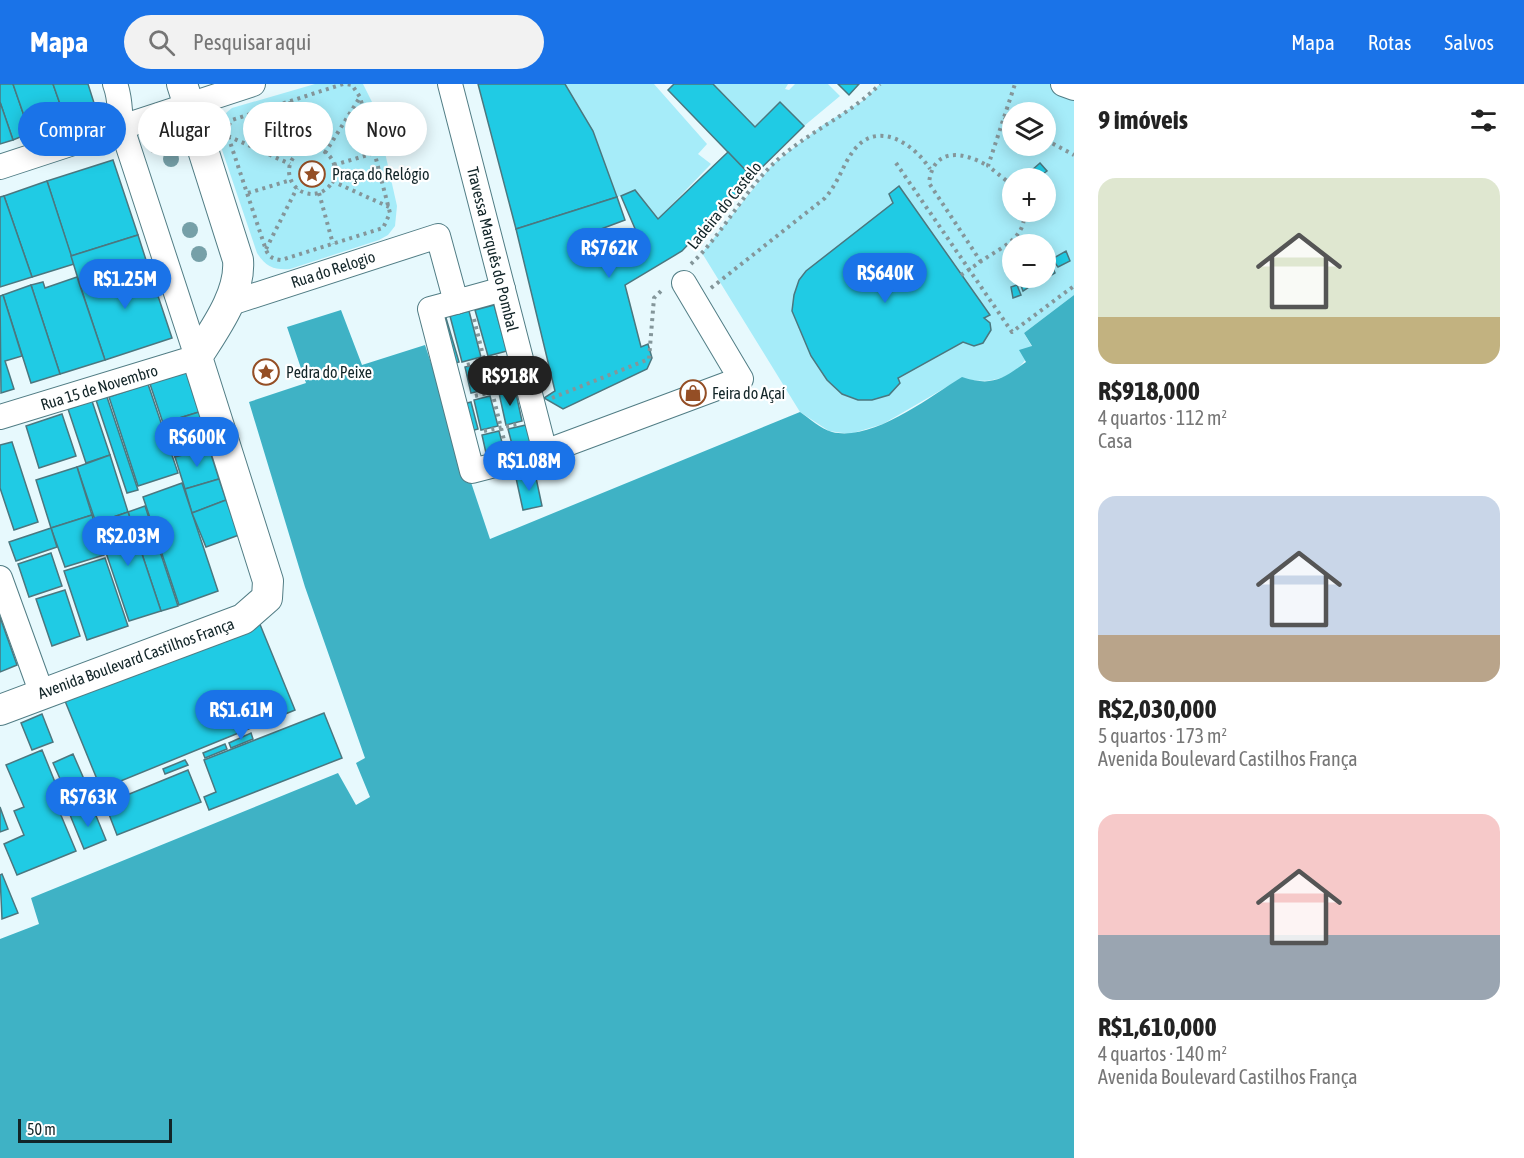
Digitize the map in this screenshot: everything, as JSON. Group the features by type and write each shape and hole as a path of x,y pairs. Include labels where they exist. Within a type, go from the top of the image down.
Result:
{"main road":[{"path":"185,95 238,260 239,273 228,304 197,357"},
{"name":"Avenida Boulevard Castilhos França","path":"0,710 243,619 267,598 268,581 197,357"}],"street":[{"path":"116,84 121,102"},
{"path":"126,126 185,95 253,84"},
{"name":"Travessa Marquês do Pombal","path":"450,84 545,452"},
{"path":"1063,84 1074,88"},
{"path":"126,140 197,357"},
{"path":"0,167 34,156"},
{"name":"Rua do Relogio","path":"228,304 438,236 463,300"},
{"path":"503,289 430,309 472,471 545,452 741,379 680,278"},
{"name":"Rua 15 de Novembro","path":"0,417 197,357"},
{"path":"0,578 42,694"}],"path":[{"path":"231,122 344,84 352,85 361,102"},
{"name":"Ladeira do Castelo","path":"532,403 649,359 654,298 680,278 773,164 823,125 864,100 880,84"},
{"path":"1009,102 1015,84"},
{"path":"333,140 360,97"},
{"path":"988,166 1002,123"},
{"path":"723,279 825,198 835,186 852,153 864,140 890,136 917,150 930,169 929,183 935,195 981,262"},
{"path":"231,137 290,164"},
{"path":"231,145 268,256 281,260 383,228 389,220 389,207 376,156"},
{"path":"1056,145 1074,155"},
{"path":"930,169 939,160 949,155 964,155 988,166 1002,177"},
{"path":"294,156 290,164 291,180 297,188 304,192 319,193 332,180 334,165 327,156"},
{"path":"334,165 365,156"},
{"path":"896,163 1012,332 1074,286"},
{"path":"248,193 291,180"},
{"path":"332,180 389,207"},
{"path":"266,250 297,188"},
{"path":"319,193 340,267"},
{"path":"961,275 1017,236 1022,229 1023,222"},
{"path":"463,300 484,360 509,461"},
{"path":"446,370 519,351"},
{"path":"454,401 492,392 532,403"},
{"path":"463,436 501,428 532,403"}],"shaded area":[{"path":"315,84 363,84 372,102 345,102 345,156 386,156 397,206 395,226 388,235 290,269 275,268 264,262 257,253 224,156 231,156 231,109 243,105 243,156 333,156 333,102 253,102"},
{"path":"565,84 654,84 707,144 698,154 711,164 658,219 636,191 617,197 593,131"},
{"path":"713,84 788,84 785,89 789,90 795,84 828,84 840,96 804,126 780,102 755,127"},
{"path":"880,84 1074,84 1074,295 1024,333 1032,347 1021,366 1004,377 994,380 962,378 883,424 850,434 829,431 800,412 702,253 773,164 823,125 864,100"},
{"path":"1074,295 1074,1158 0,1158 0,939 39,924 31,898 338,773 356,805 370,797 356,763 365,758 305,587 249,402 306,383 287,327 341,310 362,365 425,345 490,539 800,412 828,431 848,433 864,431 899,416 962,377 981,381 997,380 1026,362 1019,350 1032,346 1024,333"}],"building":[{"path":"0,84 13,84 19,102 18,138 13,140 0,102"},
{"path":"13,84 53,84 59,102 19,102"},
{"path":"53,84 88,84 94,102 59,102"},
{"path":"478,84 565,84 593,131 617,197 516,229"},
{"path":"674,84 713,84 755,127 780,102 804,126 752,177 668,90"},
{"path":"838,84 859,84 849,95"},
{"path":"0,102 13,140 0,144"},
{"path":"728,152 752,177 682,251 625,285 641,347 648,344 652,358 647,369 563,409 544,398 555,391 516,229 617,197 625,220 577,238 580,251 636,231 621,196 635,190 658,219"},
{"path":"113,160 138,235 71,256 47,181"},
{"path":"1040,163 1044,168 1034,168"},
{"path":"47,181 74,264 32,277 4,196"},
{"path":"899,186 990,315 984,318 990,323 991,330 983,343 974,346 963,342 898,378 900,383 889,395 872,400 858,400 842,394 827,380 811,356 792,311 794,295 799,280 806,271 893,203 889,194"},
{"path":"4,196 32,277 0,287 0,197"},
{"path":"138,235 146,260 79,282 71,256"},
{"path":"1066,251 1070,261 1058,267 1056,257"},
{"path":"146,260 172,338 105,360 79,282"},
{"path":"77,277 105,360 60,374 31,285 43,282 45,288"},
{"path":"31,285 60,374 31,383 3,295"},
{"path":"1011,288 1018,288 1021,295 1013,298"},
{"path":"3,295 22,356 5,361 14,389 1,393 0,296"},
{"path":"494,305 507,351 488,356 475,310"},
{"path":"469,311 481,357 462,362 450,316"},
{"path":"446,318 459,362 448,365 435,321"},
{"path":"507,358 512,384 496,387 490,361"},
{"path":"482,363 488,389 471,393 465,367"},
{"path":"186,372 199,412 163,423 150,384"},
{"path":"148,384 178,473 138,486 109,397"},
{"path":"515,389 522,421 506,425 499,393"},
{"path":"490,396 498,426 481,430 474,400"},
{"path":"107,397 138,490 127,493 96,400"},
{"path":"92,401 110,455 86,463 68,409"},
{"path":"471,402 478,429 467,432 460,405"},
{"path":"199,412 209,448 175,457 163,423"},
{"path":"62,414 76,456 39,468 26,426"},
{"path":"526,425 533,452 515,456 508,429"},
{"path":"499,431 506,458 488,462 482,435"},
{"path":"12,442 38,522 14,530 0,488 0,445"},
{"path":"209,448 219,479 185,489 175,457"},
{"path":"110,455 128,512 96,523 77,467"},
{"path":"77,467 92,515 51,528 36,480"},
{"path":"535,473 542,506 523,510 516,478"},
{"path":"219,479 226,500 192,513 185,489"},
{"path":"182,483 218,591 179,605 143,497"},
{"path":"226,500 239,535 206,547 192,513"},
{"path":"145,506 178,606 161,611 128,512"},
{"path":"128,512 161,611 129,621 96,523"},
{"path":"92,515 104,555 65,567 51,528"},
{"path":"51,528 57,547 16,561 9,542"},
{"path":"51,553 62,586 29,597 18,564"},
{"path":"105,558 128,626 87,640 64,571"},
{"path":"65,590 80,636 52,646 36,599"},
{"path":"0,617 17,665 0,672"},
{"path":"259,622 295,710 101,789 65,701"},
{"path":"324,713 342,758 209,810 204,797 216,792 204,760"},
{"path":"42,714 53,742 32,750 21,723"},
{"path":"251,733 253,739 231,748 229,743"},
{"path":"225,744 227,749 205,758 203,753"},
{"path":"42,750 59,792 65,790 53,763 73,754 91,795 72,803 74,808 60,813 76,851 17,875 4,844 24,835 14,811 24,807 6,765"},
{"path":"185,760 188,765 165,774 163,769"},
{"path":"188,770 201,802 117,835 105,804"},
{"path":"92,806 106,840 84,849 70,815"},
{"path":"0,807 8,829 0,832"},
{"path":"2,874 18,913 2,919 0,875"}],"place":[{"name":"Praça do Relógio","path":"312,174"},
{"name":"Pedra do Peixe","path":"266,372"},
{"name":"Feira do Açaí","path":"693,393"}]}
